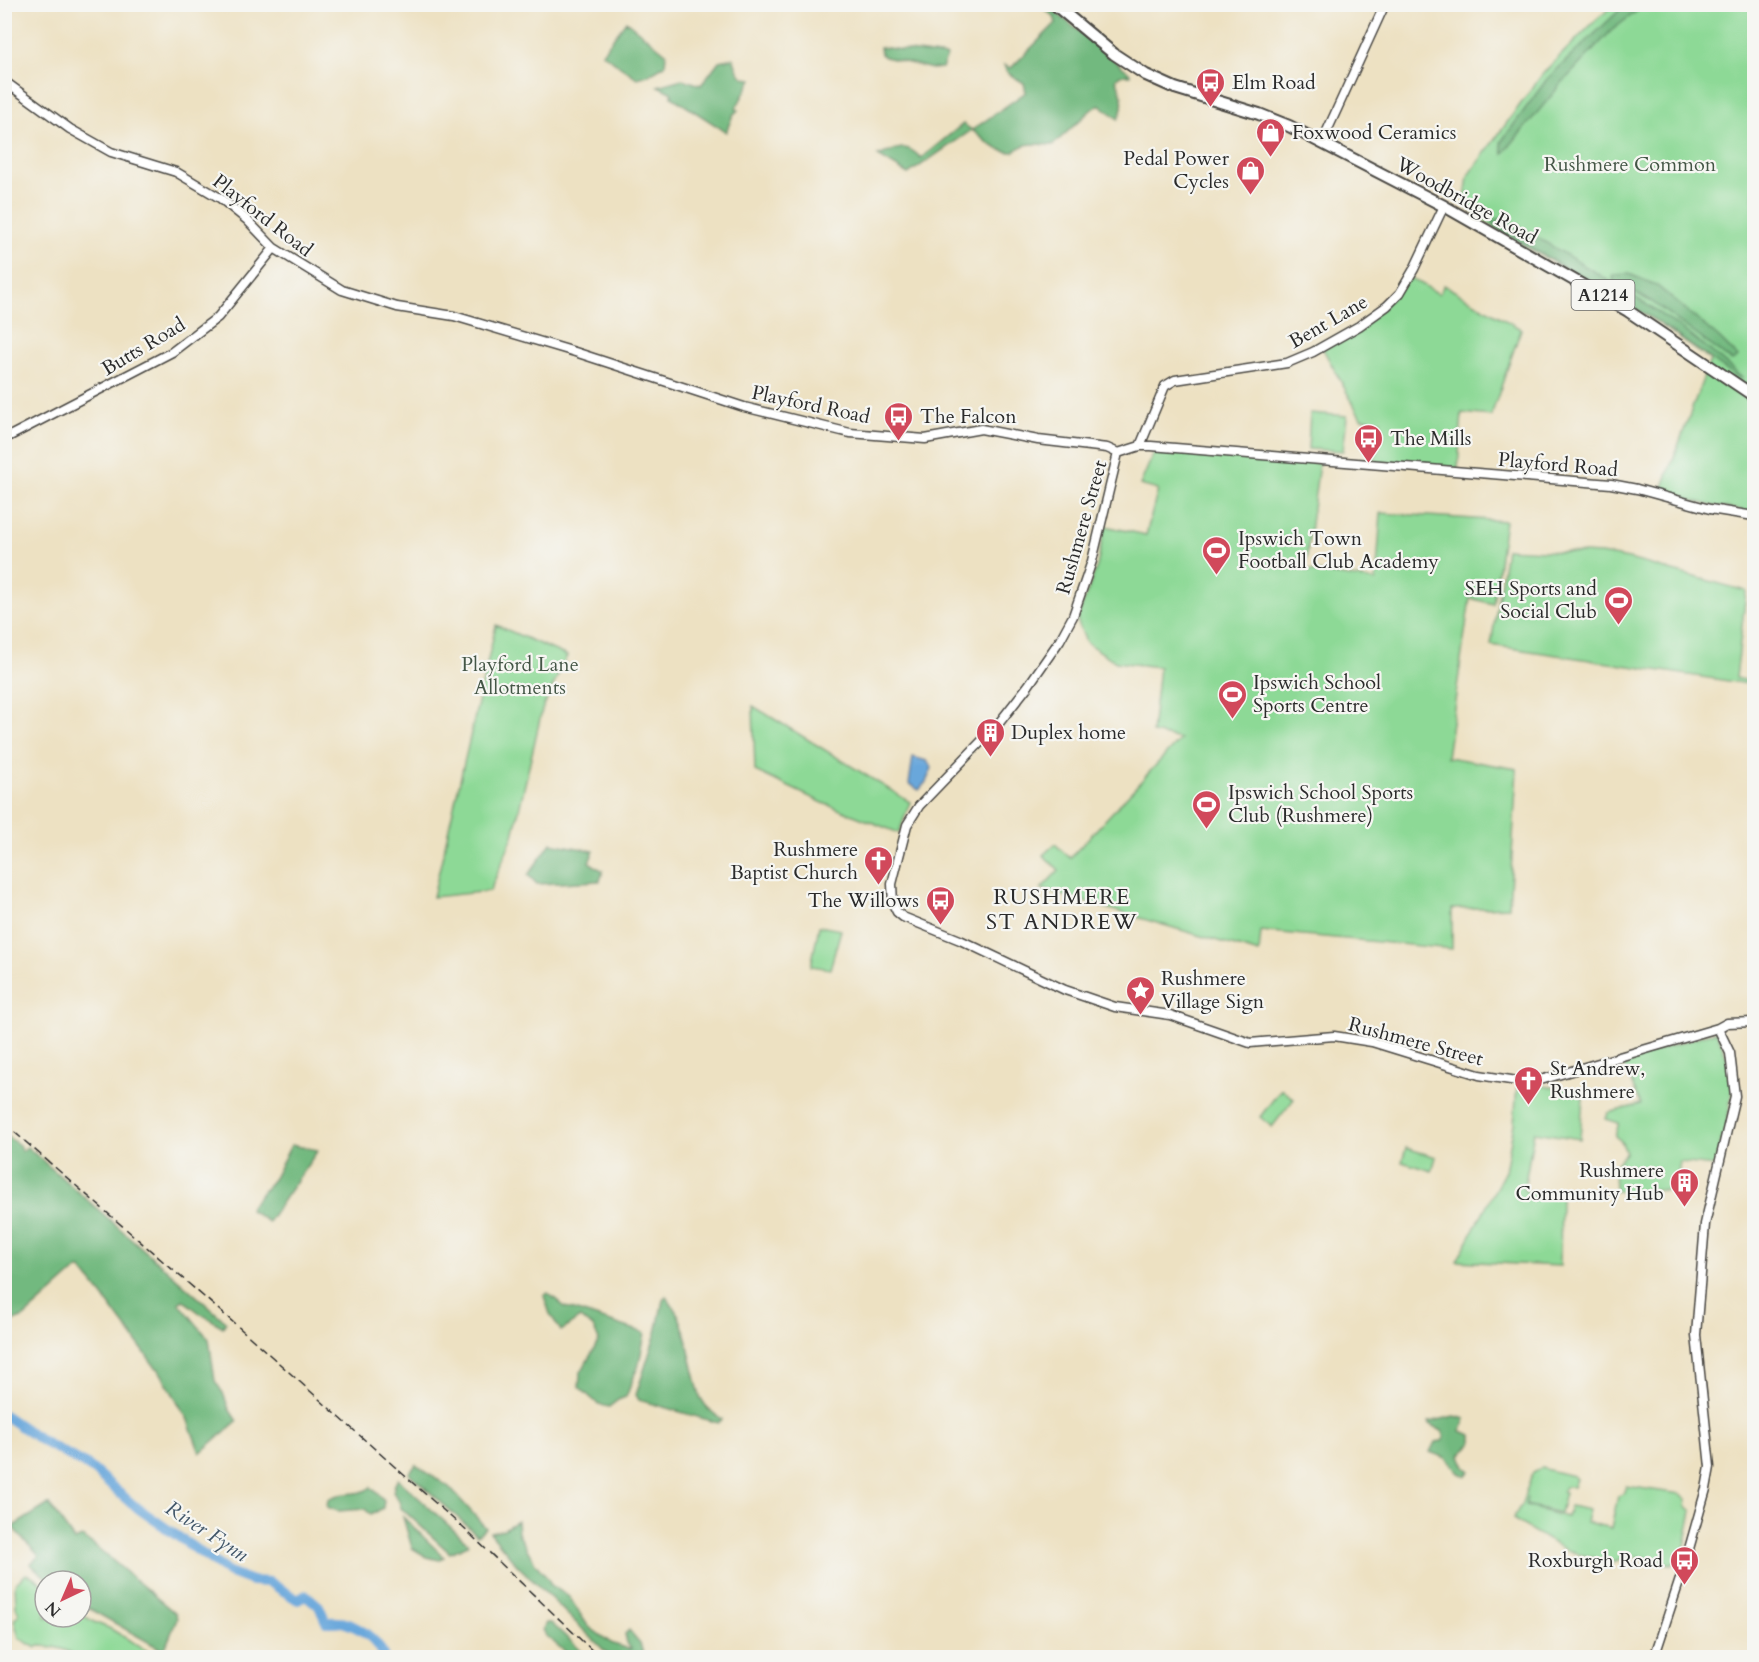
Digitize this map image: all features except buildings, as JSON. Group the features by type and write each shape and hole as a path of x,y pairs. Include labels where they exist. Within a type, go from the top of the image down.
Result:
{"main road":[{"name":"Woodbridge Road","path":"1054,4 1132,67 1155,80 1259,114 1322,142 1444,206 1628,310 1755,396"}],"street":[{"path":"1322,142 1385,4"},
{"name":"Playford Road","path":"4,81 70,129 111,152 176,172 220,198 247,220 274,248 342,290 397,307 454,316 575,352 744,407 850,433 925,439 981,429 1038,440 1107,448 1118,453 1140,446 1611,484 1710,510 1755,516"},
{"name":"Bent Lane","path":"1140,446 1165,386 1175,380 1287,363 1359,326 1387,306 1400,293 1409,279 1444,206"},
{"name":"Butts Road","path":"4,439 172,352 218,317 274,248"},
{"name":"Rushmere Street","path":"1118,453 1092,561 1070,621 1060,640 1014,705 919,806 907,825 892,884 893,904 897,912 903,917 960,940 1065,990 1115,1007 1170,1015 1250,1043 1334,1036 1372,1042 1479,1075 1517,1081 1544,1079 1718,1028"},
{"path":"1654,1658 1683,1570 1710,1467 1696,1335 1705,1224 1735,1096 1730,1053 1718,1028 1727,1023 1755,1022"}],"green space":[{"path":"1626,4 1645,5 1611,31 1561,84 1503,154 1501,142 1547,79"},
{"path":"1040,5 1047,5 1130,73 1130,75 1120,75 1116,79 1122,99 1122,109 1118,119 1100,105 1092,109 1053,145 1027,145 1014,152 1008,152 991,145 972,130 1026,92 1024,83 1009,74 1004,65 1011,68 1056,23 1054,17"},
{"name":"Rushmere Common","path":"1615,5 1754,5 1754,512 1713,506 1661,492 1710,360 1654,320 1500,232 1464,206 1468,176 1544,72 1599,17"},
{"path":"626,21 666,53 665,65 648,75 637,78 602,53"},
{"path":"880,47 947,56 942,68 932,69 885,57 881,54"},
{"path":"733,58 741,75 752,79 726,132 672,97 672,93 658,86 682,79 701,85 719,61"},
{"path":"963,124 972,130 908,174 878,156 906,148 921,158"},
{"path":"1504,217 1658,312 1716,355 1743,379 1735,376 1654,320 1499,229 1492,222"},
{"path":"1629,274 1656,285 1738,357 1732,361 1652,302 1614,282 1613,275"},
{"path":"1411,278 1439,294 1444,285 1521,329 1491,416 1462,413 1458,468 1374,462 1381,421 1361,418 1323,349 1361,327"},
{"path":"1310,413 1347,416 1343,451 1308,449"},
{"path":"1155,450 1319,463 1305,570 1376,581 1381,513 1505,521 1493,604 1470,598 1447,757 1517,769 1509,907 1452,909 1452,949 1261,931 1259,953 1041,889 1059,870 1043,855 1055,844 1070,858 1180,739 1152,733 1159,667 1116,662 1086,642 1077,620 1097,566 1105,526 1146,535 1158,490 1140,485"},
{"name":"SEH Sports and Social Club","path":"1506,549 1601,554 1629,559 1746,591 1736,678 1754,682 1754,685 1491,645"},
{"name":"Playford Lane Allotments","path":"496,625 567,656 542,710 513,836 490,891 433,897"},
{"path":"753,706 910,802 899,833 823,803 755,771"},
{"path":"551,843 594,851 589,862 603,871 600,881 537,884 528,875"},
{"path":"819,926 841,930 830,969 811,966"},
{"path":"1716,1031 1729,1064 1732,1086 1727,1121 1714,1166 1680,1162 1676,1190 1615,1191 1614,1166 1626,1152 1621,1141 1615,1136 1619,1123 1606,1119 1608,1113 1641,1104 1622,1062"},
{"path":"1517,1087 1561,1087 1583,1098 1580,1139 1534,1132 1524,1189 1525,1191 1561,1194 1560,1266 1457,1261 1505,1171 1514,1124"},
{"path":"1281,1089 1294,1099 1272,1127 1260,1117"},
{"path":"5,1135 19,1145 22,1151 27,1147 226,1322 223,1327 183,1300 179,1303 209,1339 215,1381 237,1421 200,1453 187,1418 158,1368 81,1269 78,1269 24,1317 6,1324"},
{"path":"291,1145 318,1150 268,1222 250,1210 251,1206 274,1178"},
{"path":"1406,1148 1436,1157 1432,1171 1402,1162"},
{"path":"548,1293 565,1307 645,1333 639,1364 626,1397 609,1407 604,1406 579,1387 580,1374 599,1340 593,1327 580,1318 561,1331 550,1314 544,1296"},
{"path":"666,1296 679,1316 684,1330 700,1397 708,1409 722,1419 718,1423 639,1400 636,1395"},
{"path":"1455,1416 1465,1419 1461,1431 1472,1435 1472,1443 1460,1455 1465,1467 1470,1471 1465,1476 1459,1473 1446,1458 1430,1452 1435,1442 1442,1441 1445,1437 1442,1431 1428,1422"},
{"path":"416,1465 449,1487 486,1528 477,1535 409,1473"},
{"path":"1541,1468 1573,1476 1576,1479 1573,1487 1565,1487 1562,1492 1565,1493 1560,1513 1526,1505 1527,1497 1525,1506 1567,1517 1570,1506 1589,1510 1586,1522 1611,1528 1618,1496 1623,1494 1626,1486 1681,1494 1687,1499 1686,1506 1692,1511 1684,1551 1672,1565 1647,1558 1632,1557 1608,1565 1599,1559 1568,1551 1547,1540 1513,1519 1522,1503 1533,1472"},
{"path":"398,1479 468,1545 450,1553 401,1508 393,1492"},
{"path":"371,1487 384,1500 383,1508 371,1515 365,1509 338,1511 327,1507 328,1499 333,1496 361,1492"},
{"path":"49,1504 74,1540 82,1537 93,1544 176,1614 177,1619 164,1651 93,1611 93,1569 36,1569 30,1564 39,1556 12,1527"},
{"path":"403,1517 444,1557 439,1560 427,1557 412,1548"},
{"path":"517,1521 518,1533 535,1563 550,1584 569,1597 588,1626 611,1643 631,1649 625,1634 629,1630 640,1643 644,1657 611,1657 517,1565 490,1532 504,1529"},
{"path":"26,1574 33,1577 33,1629 93,1629 93,1621 111,1629 157,1657 77,1657 55,1647 39,1646 36,1648 19,1638 14,1620 19,1614 16,1607 15,1584"},
{"path":"546,1623 551,1623 588,1657 572,1657 546,1636 543,1629"}],"water":[{"path":"913,757 927,761 932,768 926,782 919,790 909,784"}],"waterway":[{"name":"River Fynn","path":"4,1415 44,1442 90,1467 132,1504 228,1572 252,1581 269,1582 298,1600 306,1595 319,1606 326,1622 343,1622 363,1632 374,1641 384,1658"}],"railway":[{"path":"4,1123 234,1323 471,1535 600,1658"}],"place":[{"name":"Elm Road","path":"1211,108"},
{"name":"Foxwood Ceramics","path":"1271,158"},
{"name":"Pedal Power Cycles","path":"1250,196"},
{"name":"The Falcon","path":"899,442"},
{"name":"The Mills","path":"1369,464"},
{"name":"Ipswich Town Football Club Academy","path":"1217,576"},
{"name":"SEH Sports and Social Club","path":"1618,626"},
{"name":"Ipswich School Sports Centre","path":"1232,720"},
{"name":"Duplex home","path":"990,758"},
{"name":"Ipswich School Sports Club (Rushmere)","path":"1207,830"},
{"name":"Rushmere Baptist Church","path":"879,886"},
{"name":"The Willows","path":"940,926"},
{"name":"Rushmere Village Sign","path":"1140,1016"},
{"name":"St Andrew, Rushmere","path":"1529,1106"},
{"name":"Rushmere Community Hub","path":"1685,1208"},
{"name":"Roxburgh Road","path":"1684,1586"}],"district":[{"name":"RUSHMERE ST ANDREW","path":"1062,908"}]}
